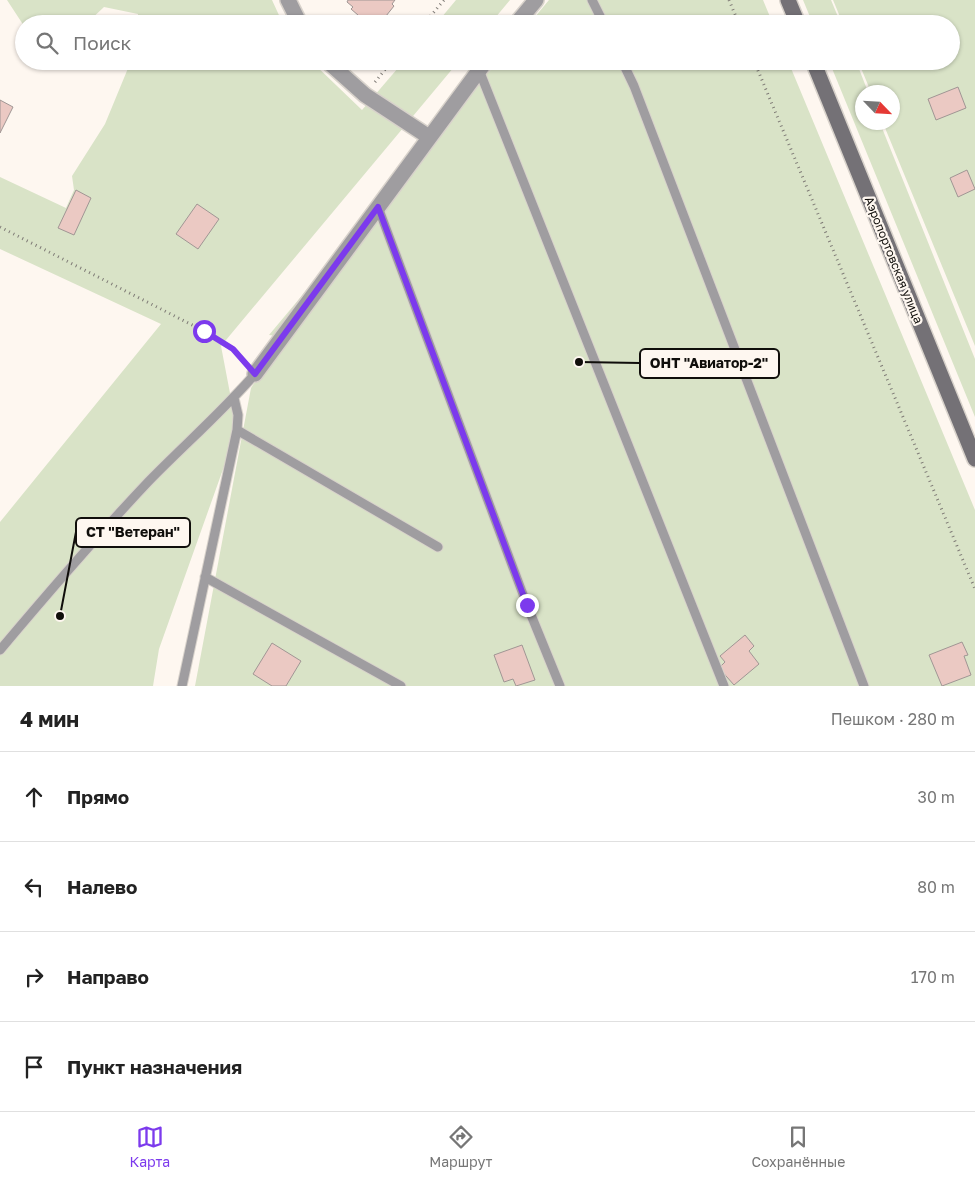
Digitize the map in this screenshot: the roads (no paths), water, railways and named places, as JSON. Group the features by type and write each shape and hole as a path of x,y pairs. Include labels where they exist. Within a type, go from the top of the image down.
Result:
{"street":[{"path":"288,0 296,15"},
{"path":"524,15 536,0"},
{"path":"788,0 794,15"},
{"path":"337,70 365,95 429,137"},
{"path":"255,374 479,70"},
{"name":"Аэропортовская улица","path":"817,70 975,459"}],"lane":[{"path":"592,0 600,15"},
{"path":"484,70 724,686"},
{"path":"626,70 638,95 864,686"},
{"path":"378,207 527,605 560,686"},
{"path":"0,650 70,567 149,481 234,398 255,374"},
{"path":"182,686 237,430 238,415 234,398"},
{"path":"237,430 438,547"},
{"path":"205,578 401,686"}],"place":[{"name":"ОНТ \"Авиатор-2\"","path":"579,362"},
{"name":"СТ \"Ветеран\"","path":"60,616"}]}
